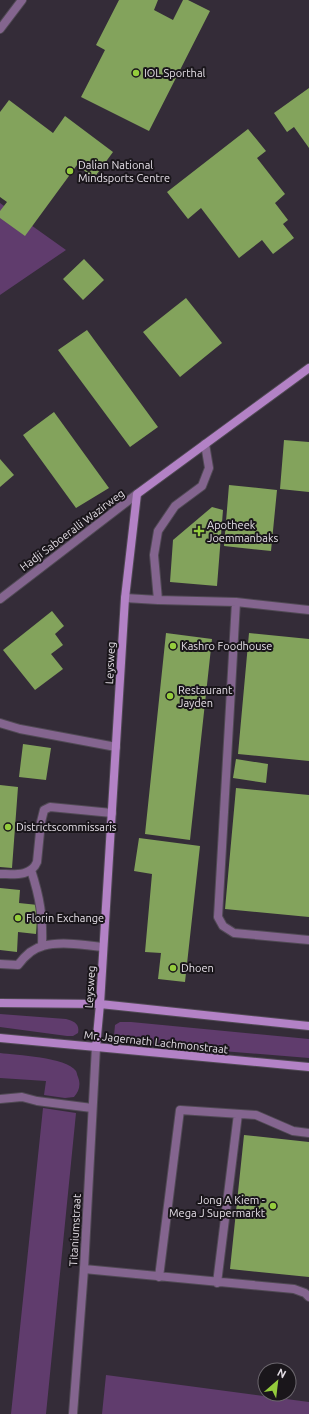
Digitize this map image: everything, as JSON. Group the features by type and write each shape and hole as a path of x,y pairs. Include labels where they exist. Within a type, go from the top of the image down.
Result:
{"street":[{"path":"0,29 22,0"},
{"path":"137,494 309,368"},
{"path":"158,600 154,555 158,531 175,506 202,486 208,468 205,444"},
{"name":"Leysweg","path":"96,1047 100,1004 125,598 137,494"},
{"name":"Hadji Saboeralli Wazirweg","path":"0,599 137,494"},
{"path":"125,598 236,602 309,610"},
{"path":"236,602 218,917 223,926 234,933 309,940"},
{"path":"0,723 116,747"},
{"path":"0,874 24,874 35,868 44,810 50,807 112,813"},
{"path":"31,870 41,904 43,928 42,946"},
{"path":"0,964 18,965 24,957 42,946 66,944 103,947"},
{"path":"0,1003 100,1004 309,1026"},
{"name":"Mr. Jagernath Lachmonstraat","path":"0,1038 309,1068"},
{"name":"Titaniumstraat","path":"73,1414 84,1269 96,1047"},
{"path":"0,1099 22,1097 37,1101 92,1108"},
{"path":"159,1277 180,1110 256,1115 293,1131 309,1132"},
{"path":"217,1283 238,1114"},
{"path":"84,1269 294,1290 305,1293 309,1297"}],"shaded area":[{"path":"0,203 66,250 0,295"},
{"path":"0,1014 66,1019 76,1023 78,1033 73,1036 67,1036 0,1027"},
{"path":"120,1022 309,1039 309,1058 123,1043 116,1041 114,1036 115,1025"},
{"path":"0,1053 52,1060 71,1066 76,1071 79,1080 79,1088 74,1097 65,1098 44,1095 46,1081 0,1078"},
{"path":"43,1108 76,1113 46,1414 11,1414"},
{"path":"106,1375 257,1395 257,1402 297,1402 297,1400 309,1402 309,1414 102,1414"}],"building":[{"name":"IOL Sporthal","path":"119,0 158,0 154,10 173,20 183,0 188,0 210,11 149,131 81,97 105,50 96,45"},
{"path":"309,88 309,148 294,127 287,132 274,113"},
{"path":"9,100 53,133 65,116 113,152 94,178 77,165 25,236 0,218 0,211 7,202 0,197 0,112"},
{"path":"248,129 266,151 257,158 285,194 275,203 288,220 283,224 294,238 273,254 262,240 239,258 201,208 188,219 167,192"},
{"path":"84,259 104,280 83,300 63,279"},
{"path":"186,298 222,343 180,377 143,332"},
{"path":"87,330 158,427 130,447 58,350"},
{"path":"54,412 109,488 76,508 23,435"},
{"path":"284,440 309,442 309,492 280,489"},
{"path":"0,459 14,475 0,487"},
{"path":"229,485 277,490 271,551 224,546"},
{"path":"212,507 223,510 217,586 170,582 173,540"},
{"path":"52,611 64,626 55,634 63,645 51,654 63,669 35,690 3,650"},
{"path":"166,633 212,639 190,840 145,834"},
{"path":"249,633 309,639 309,761 238,754"},
{"path":"23,744 51,748 46,780 19,777"},
{"path":"236,759 268,764 266,783 233,778"},
{"name":"Districtscommissaris","path":"0,785 18,787 12,868 0,867"},
{"path":"236,788 309,795 309,917 225,909"},
{"path":"139,838 200,846 185,982 158,979 161,953 145,952 152,874 134,871"},
{"name":"Florin Exchange","path":"0,888 20,890 19,903 38,905 36,934 18,932 17,952 0,950"},
{"name":"Jong A Kiem - Mega J Supermarkt","path":"244,1135 309,1142 309,1277 230,1269"}],"place":[{"name":"IOL Sporthal","path":"136,73"},
{"name":"Dalian National Mindsports Centre","path":"70,171"},
{"name":"Apotheek Joemmanbaks","path":"199,531"},
{"name":"Kashro Foodhouse","path":"173,646"},
{"name":"Restaurant Jayden","path":"170,696"},
{"name":"Districtscommissaris","path":"8,827"},
{"name":"Florin Exchange","path":"18,918"},
{"name":"Dhoen","path":"173,968"},
{"name":"Jong A Kiem - Mega J Supermarkt","path":"273,1206"}]}
